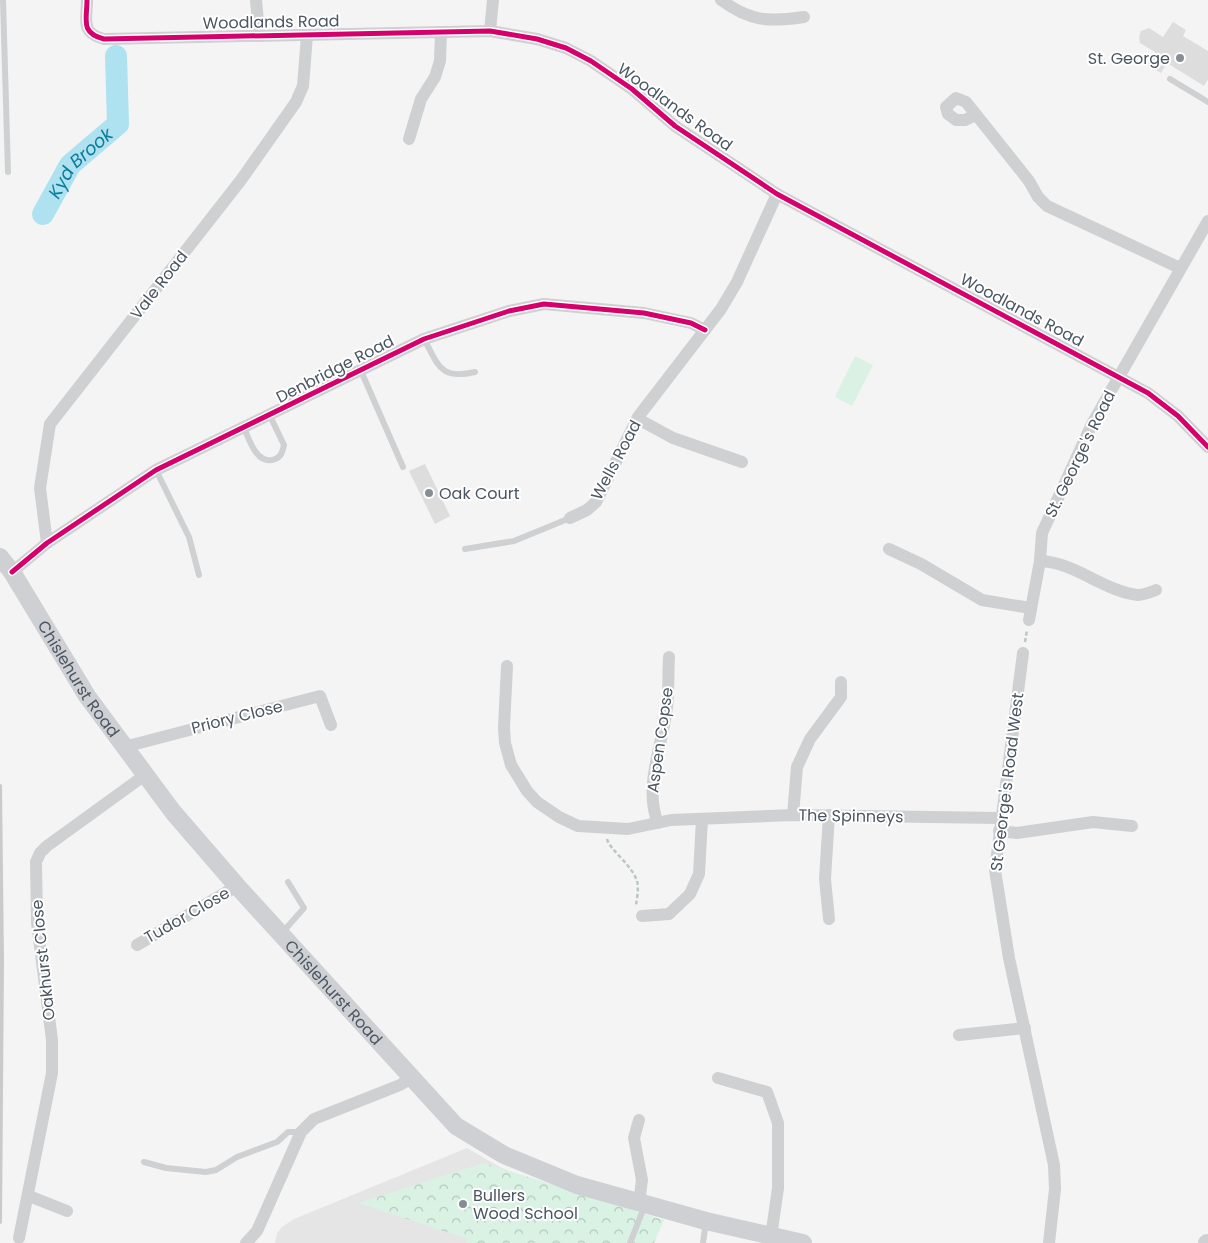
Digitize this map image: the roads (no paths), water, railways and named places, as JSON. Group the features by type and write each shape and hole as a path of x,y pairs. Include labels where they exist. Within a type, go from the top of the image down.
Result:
{"main road":[{"name":"Chislehurst Road","path":"0,557 12,572 87,696 196,840 456,1126 504,1155 577,1185 706,1221 803,1243"}],"street":[{"name":"Woodlands Road","path":"88,0 86,28 90,34 104,38 490,31 537,39 566,48 591,61 632,89 675,126 777,194 1118,375 1164,404 1208,447"},
{"path":"256,0 259,34"},
{"path":"490,31 493,0"},
{"path":"721,0 738,12 764,20 804,17"},
{"path":"408,139 421,99 435,78 440,60 441,33"},
{"name":"Vale Road","path":"47,543 40,488 50,424 241,180 296,102 303,86 307,35"},
{"path":"976,115 1029,181 1038,197 1048,206 1180,268"},
{"path":"705,330 737,282 777,194"},
{"name":"St. George's Road","path":"889,549 921,564 982,600 1029,614 1040,561 1042,533 1092,424 1118,375 1208,221"},
{"name":"Denbridge Road","path":"12,572 47,543 156,470 270,416 424,339 509,311 544,304 644,313 691,324 705,330"},
{"name":"Wells Road","path":"570,518 587,510 596,502 638,418 705,330"},
{"path":"638,418 673,438 742,462"},
{"path":"1040,561 1056,561 1120,590 1140,595 1156,590"},
{"name":"St George's Road West","path":"1023,654 1000,818 995,870 997,892 1054,1164 1055,1189 1049,1243"},
{"name":"Aspen Copse","path":"658,823 652,808 652,793 668,706 669,656"},
{"name":"The Spinneys","path":"507,666 505,743 511,765 537,802 559,817 578,826 606,830 628,829 671,820 793,815 1000,818"},
{"path":"793,815 797,767 810,739 841,697 841,682"},
{"name":"Priory Close","path":"124,747 320,696 331,725"},
{"name":"Oakhurst Close","path":"19,1238 29,1196 52,1073 52,1040 37,922 36,862 40,853 47,846 145,775"},
{"path":"829,815 825,880 829,920"},
{"path":"642,916 669,914 690,894 699,874 702,819"},
{"path":"999,831 1017,833 1093,822 1132,826"},
{"name":"Tudor Close","path":"137,945 237,886"},
{"path":"959,1035 1025,1028"},
{"path":"246,1243 257,1232 300,1134 314,1119 400,1085 413,1077"},
{"path":"718,1078 768,1092 778,1122 778,1188 771,1236"},
{"path":"640,1120 634,1138 642,1180 642,1204"},
{"path":"29,1196 67,1210"}],"lane":[{"path":"3,0 8,172"},
{"path":"1170,79 1208,102"},
{"path":"424,339 439,367 446,373 459,376 475,372"},
{"path":"361,371 403,467"},
{"path":"244,428 260,457 268,461 277,459 282,454 284,445 270,416"},
{"path":"156,470 189,537 199,575"},
{"name":"Wells Road","path":"465,549 514,541 570,518"},
{"path":"281,934 304,908 288,882"},
{"path":"144,1162 166,1168 206,1172 216,1170 237,1157 277,1142 288,1132 300,1134"},
{"path":"630,1243 642,1204"},
{"path":"703,1243 706,1221"}],"waterway":[{"name":"Kyd Brook","path":"43,214 70,165 118,124 116,56"}],"railway":[{"path":"0,786 2,962 0,1222"}],"place":[{"name":"St. George","path":"1180,58"},
{"name":"Oak Court","path":"429,493"},
{"name":"Bullers Wood School","path":"463,1204"}]}
